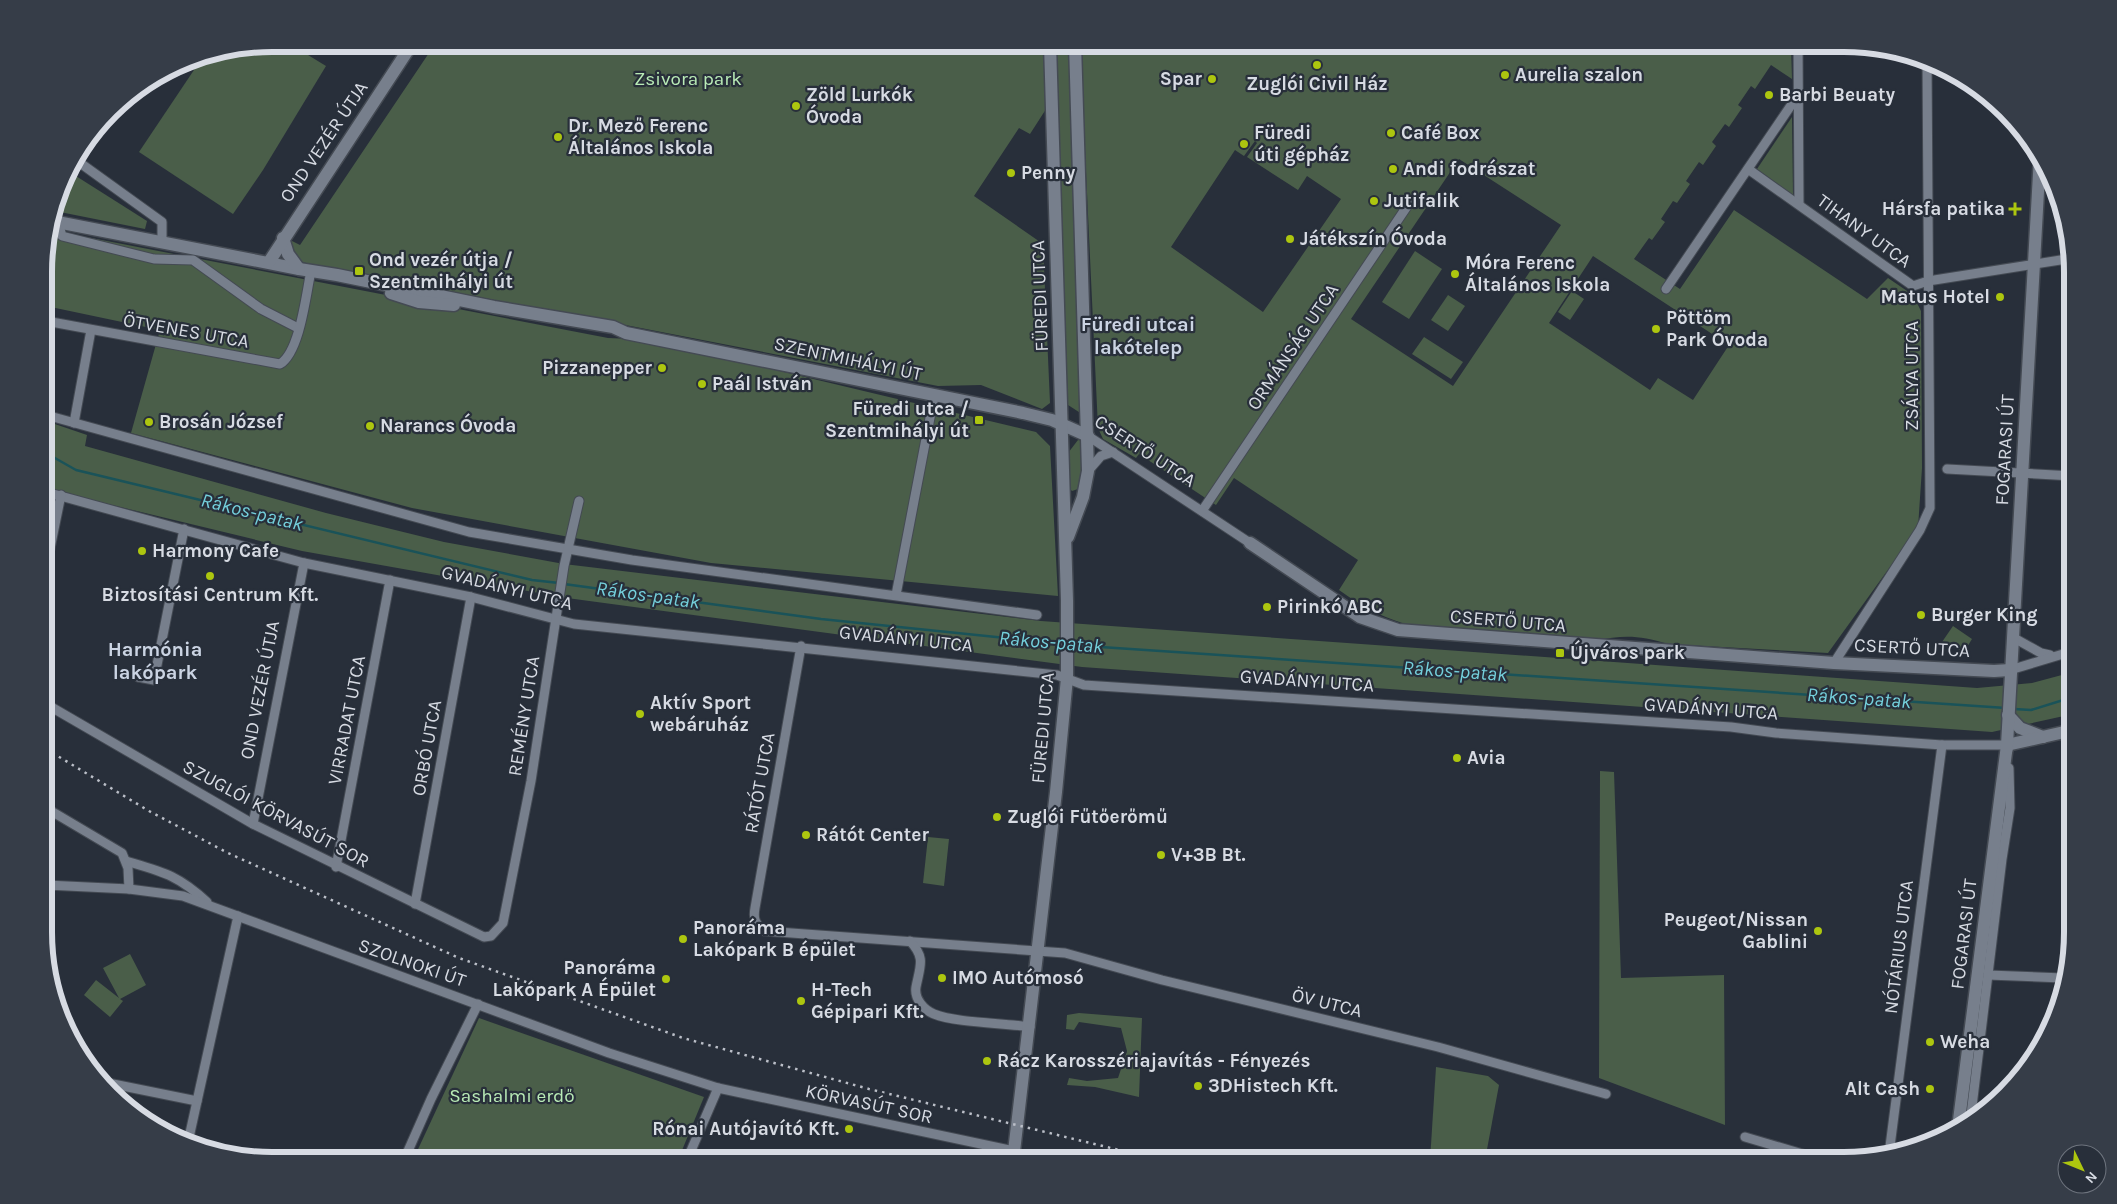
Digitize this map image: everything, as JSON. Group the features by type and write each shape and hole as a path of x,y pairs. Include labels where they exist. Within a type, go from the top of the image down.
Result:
{"main road":[{"name":"OND VEZÉR ÚTJA","path":"269,262 407,52"},
{"name":"FÜREDI UTCA","path":"1014,1152 1039,950 1067,678 1062,424 1050,52"},
{"name":"FÜREDI UTCA","path":"1065,546 1083,497 1088,471 1074,52"},
{"name":"FOGARASI ÚT","path":"1959,1119 2008,745 2010,670 2014,638 2039,170"},
{"name":"SZENTMIHÁLYI ÚT","path":"58,223 374,282 390,292 420,302 449,305 485,305 613,327 626,333 934,397 990,406 1062,424"},
{"path":"283,238 288,254 305,270"},
{"name":"CSERTŐ UTCA","path":"1062,424 1088,436"},
{"name":"CSERTŐ UTCA","path":"1250,543 1360,617 1389,629 1834,663 1994,671 2010,670"},
{"path":"2008,715 2020,728 2045,737"},
{"name":"GVADÁNYI UTCA","path":"2008,745 2064,732"}],"street":[{"name":"TIHANY UTCA","path":"1798,52 1799,204 1913,286 1928,281"},
{"name":"ZSÁLYA UTCA","path":"1834,663 1920,530 1930,508 1927,68"},
{"path":"1666,290 1798,95"},
{"path":"81,164 162,222 162,241"},
{"path":"1748,169 1799,204"},
{"name":"ORMÁNSÁG UTCA","path":"1202,511 1410,202"},
{"name":"SZENTMIHÁLYI ÚT","path":"57,227 62,236 154,258 193,260 261,309 298,328"},
{"path":"1928,281 2064,260"},
{"path":"298,328 305,270"},
{"name":"ÖTVENES UTCA","path":"52,322 280,364 288,359 298,328"},
{"path":"74,423 91,330"},
{"path":"896,595 934,397"},
{"name":"GVADÁNYI UTCA","path":"52,417 319,492 460,529 632,560 1036,615"},
{"name":"CSERTŐ UTCA","path":"1088,436 1250,543"},
{"path":"1088,471 1101,456 1113,452"},
{"path":"1947,470 2064,476"},
{"name":"GVADÁNYI UTCA","path":"52,493 304,563 471,597 574,624 801,646 1048,674 1067,678 1084,685 1732,727 1776,733 1942,745 2008,745"},
{"path":"52,539 61,495"},
{"name":"REMÉNY UTCA","path":"496,932 503,923 531,781 567,548 579,501"},
{"path":"138,677 154,680 184,529"},
{"name":"OND VEZÉR ÚTJA","path":"253,824 304,563"},
{"name":"VIRRADAT UTCA","path":"336,867 390,580"},
{"name":"ORBÓ UTCA","path":"415,904 471,597"},
{"path":"2014,638 2041,653 2053,656"},
{"name":"RÁTÓT UTCA","path":"757,926 754,918 755,908 801,646"},
{"path":"2010,670 2064,653"},
{"name":"SZUGLÓI KÖRVASÚT SOR","path":"52,707 253,824 336,867 484,937 496,932"},
{"name":"NÓTÁRIUS UTCA","path":"1890,1147 1942,745"},
{"name":"FOGARASI ÚT","path":"1971,1111 2010,808 2008,745"},
{"path":"52,811 117,849 126,861 129,890"},
{"path":"126,861 175,877 187,884 209,904"},
{"path":"52,885 129,890 183,896 209,904"},
{"name":"SZOLNOKI ÚT","path":"209,904 609,1053 718,1088"},
{"path":"189,1136 238,916"},
{"name":"ÖV UTCA","path":"757,926 764,931 1065,953 1162,980 1438,1047 1606,1094"},
{"path":"910,941 920,952 921,962 915,991 918,1000 925,1009 949,1018 1030,1027"},
{"path":"1988,975 2059,978"},
{"path":"408,1152 434,1092 478,1004"},
{"path":"114,1084 197,1101"},
{"path":"690,1152 718,1088"},
{"name":"KÖRVASÚT SOR","path":"718,1088 997,1152"},
{"path":"1745,1137 1796,1152"}],"green space":[{"path":"303,52 326,66 263,170 233,214 139,152 197,66 244,54"},
{"name":"Zsivora park","path":"430,52 1046,52 1048,106 1030,134 1019,128 974,196 1043,244 1050,403 1042,409 981,385 938,386 569,314 565,320 530,307 301,262 292,254 292,241 300,245"},
{"path":"1056,52 1070,52 1082,414 1068,405"},
{"path":"1080,52 1791,52 1792,79 1771,65 1755,89 1751,86 1738,105 1742,108 1729,127 1725,124 1712,142 1716,146 1703,165 1699,162 1686,181 1690,184 1677,203 1673,201 1661,219 1665,222 1652,240 1649,238 1634,259 1680,289 1734,210 1867,299 1888,278 1913,295 1921,311 1922,468 1918,528 1828,653 1668,644 1632,637 1596,640 1417,627 1406,624 1376,613 1339,590 1358,560 1234,478 1216,505 1139,454 1136,458 1103,439 1098,428","holes":["1255,141 1257,143 1247,157 1298,190 1307,176 1341,199 1263,312 1171,247 1235,150 1244,156","1459,159 1561,225 1453,386 1351,319","1593,256 1729,345 1693,400 1658,378 1650,390 1549,323"]},
{"path":"1792,117 1793,195 1757,169"},
{"path":"75,175 147,221 145,229 61,212"},
{"path":"57,231 608,338 631,339 721,357 1036,432 1050,446 1058,596 711,563 412,508 131,433 160,330 52,307 52,272"},
{"path":"1415,251 1442,269 1409,319 1382,302"},
{"path":"1572,291 1584,299 1570,320 1558,312"},
{"path":"1448,295 1465,306 1448,331 1431,320"},
{"path":"1424,337 1463,362 1451,379 1412,354"},
{"path":"52,423 87,435 85,446 326,513 444,542 564,564 1041,621 1977,688 2032,683 2064,674 2064,716 1992,732 1082,667 567,598 302,551 52,490"},
{"path":"1078,440 1084,441 1083,477 1078,489 1072,491 1069,488 1068,453"},
{"path":"1953,626 1972,639 1964,652 1942,642"},
{"path":"1600,771 1614,772 1621,978 1724,975 1725,1125 1599,1078"},
{"path":"928,837 949,839 944,886 923,883"},
{"path":"130,954 146,985 120,999 123,1001 110,1017 84,995 96,980 119,998 103,968"},
{"path":"1079,1013 1142,1018 1139,1097 1095,1087 1067,1085 1069,1078 1087,1081 1118,1078 1127,1051 1121,1028 1079,1022 1074,1030 1066,1029 1067,1015"},
{"name":"Sashalmi erdő","path":"479,1018 704,1097 681,1152 417,1152"},
{"path":"1436,1067 1488,1076 1499,1085 1486,1152 1431,1152"}],"waterway":[{"name":"Rákos-patak","path":"52,456 76,470 532,580 559,583"},
{"name":"Rákos-patak","path":"564,584 821,619 1063,644"},
{"name":"Rákos-patak","path":"1071,645 2006,708"},
{"name":"Rákos-patak","path":"2014,709 2031,710 2064,700"}],"railway":[{"path":"52,753 149,811 228,853 459,958 683,1038 869,1089 1127,1152"}],"place":[{"name":"Zuglói Civil Ház","path":"1317,65"},
{"name":"Aurelia szalon","path":"1505,75"},
{"name":"Spar","path":"1212,79"},
{"name":"Barbi Beuaty","path":"1769,95"},
{"name":"Zöld Lurkók Óvoda","path":"796,106"},
{"name":"Café Box","path":"1391,133"},
{"name":"Dr. Mező Ferenc Általános Iskola","path":"558,137"},
{"name":"Füredi úti gépház","path":"1244,144"},
{"name":"Andi fodrászat","path":"1393,169"},
{"name":"Penny","path":"1011,173"},
{"name":"Jutifalik","path":"1374,201"},
{"name":"Hársfa patika","path":"2015,209"},
{"name":"Játékszín Óvoda","path":"1290,239"},
{"name":"Ond vezér útja / Szentmihályi út","path":"359,271"},
{"name":"Móra Ferenc Általános Iskola","path":"1455,274"},
{"name":"Matus Hotel","path":"2000,297"},
{"name":"Pöttöm Park Óvoda","path":"1656,329"},
{"name":"Pizzanepper","path":"662,368"},
{"name":"Paál István","path":"702,384"},
{"name":"Füredi utca / Szentmihályi út","path":"979,420"},
{"name":"Brosán József","path":"149,422"},
{"name":"Narancs Óvoda","path":"370,426"},
{"name":"Harmony Cafe","path":"142,551"},
{"name":"Biztosítási Centrum Kft.","path":"210,576"},
{"name":"Pirinkó ABC","path":"1267,607"},
{"name":"Burger King","path":"1921,615"},
{"name":"Újváros park","path":"1560,653"},
{"name":"Aktív Sport webáruház","path":"640,714"},
{"name":"Avia","path":"1457,758"},
{"name":"Zuglói Fűtőerőmű","path":"997,817"},
{"name":"Rátót Center","path":"806,835"},
{"name":"V+3B Bt.","path":"1161,855"},
{"name":"Peugeot/Nissan Gablini","path":"1818,931"},
{"name":"Panoráma Lakópark B épület","path":"683,939"},
{"name":"IMO Autómosó","path":"942,978"},
{"name":"Panoráma Lakópark A Épület","path":"666,979"},
{"name":"H-Tech Gépipari Kft.","path":"801,1001"},
{"name":"Weha","path":"1930,1042"},
{"name":"Rácz Karosszériajavítás - Fényezés","path":"987,1061"},
{"name":"3DHistech Kft.","path":"1198,1086"},
{"name":"Alt Cash","path":"1930,1089"},
{"name":"Rónai Autójavító Kft.","path":"849,1129"}],"district":[{"name":"Füredi utcai lakótelep","path":"1138,336"},
{"name":"Harmónia lakópark","path":"155,660"}]}
